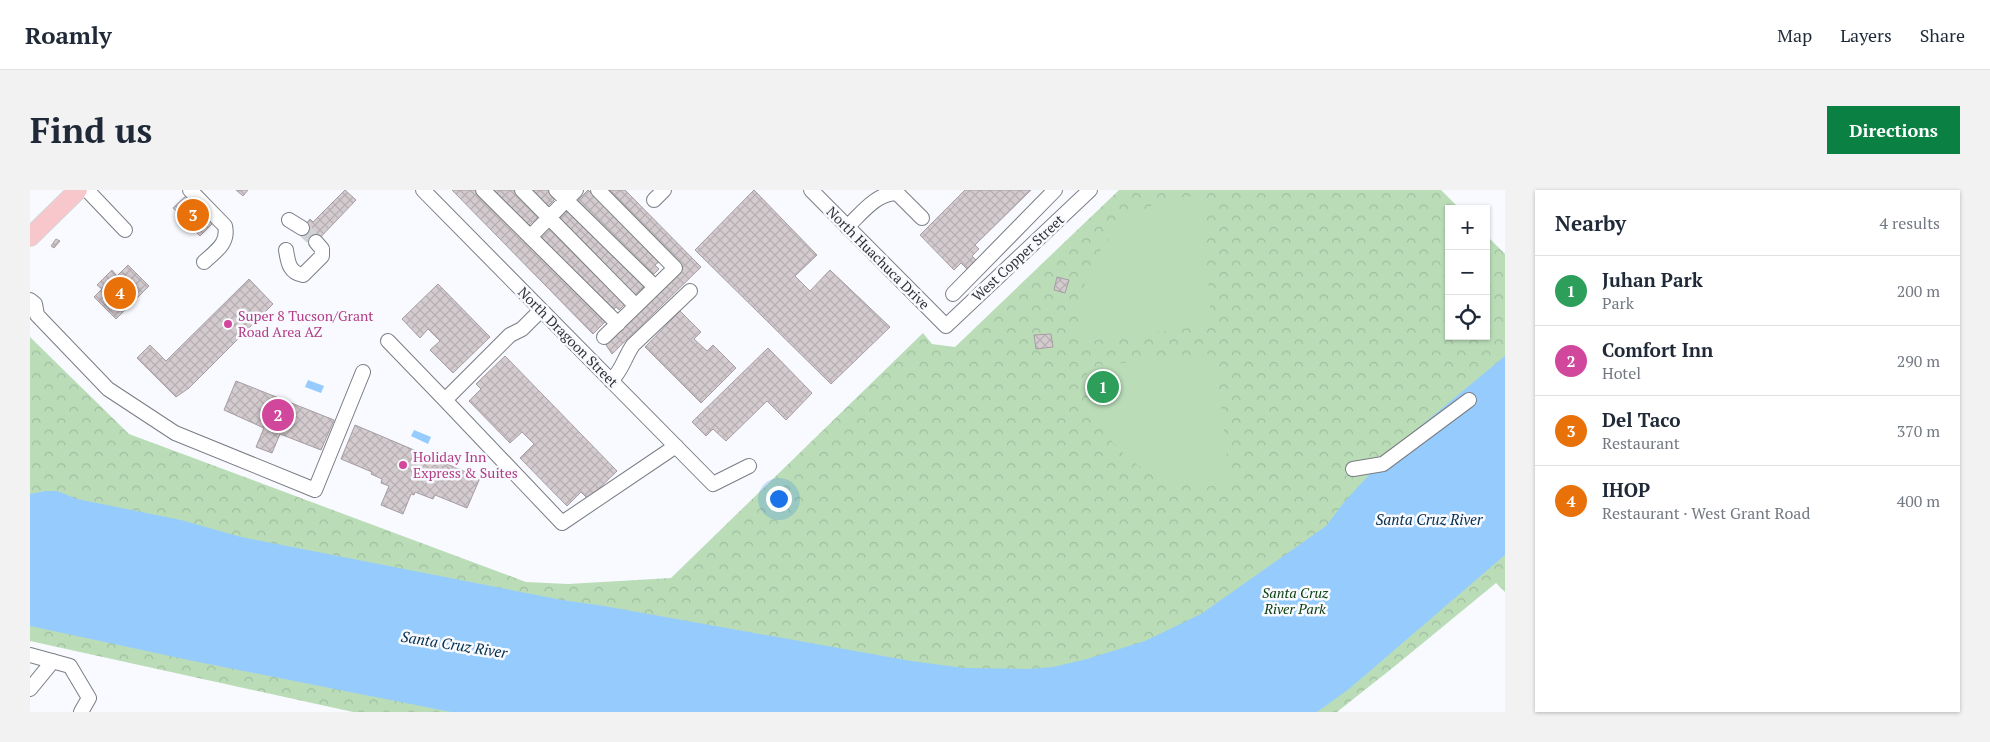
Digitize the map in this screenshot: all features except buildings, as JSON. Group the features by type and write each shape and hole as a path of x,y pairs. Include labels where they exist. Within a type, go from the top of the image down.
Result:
{"main road":[{"path":"30,237 76,191"}],"street":[{"path":"190,190 225,226 227,234 226,241 204,262"},
{"name":"North Dragoon Street","path":"423,190 713,484 749,466"},
{"path":"483,190 618,324"},
{"path":"522,190 636,306"},
{"path":"598,190 675,268 604,337"},
{"name":"North Huachuca Drive","path":"811,190 946,326"},
{"path":"953,294 1055,190"},
{"name":"West Copper Street","path":"946,326 1090,190"},
{"path":"76,191 125,230"},
{"path":"530,236 550,217 566,193 655,287"},
{"path":"847,227 878,198 888,193 897,193 922,218"},
{"path":"289,220 302,228"},
{"path":"286,250 288,266 296,274 303,275 322,256 322,249 316,242"},
{"path":"611,381 621,371 627,354 633,345 690,291"},
{"path":"30,300 35,304 33,315 108,388 155,421 175,433 315,490 363,372"},
{"path":"445,400 510,335 522,329 542,310"},
{"path":"388,341 562,523 676,446"},
{"path":"1352,469 1383,464 1469,400"},
{"path":"30,655 70,666 89,698 81,712"},
{"path":"30,690 53,661"}],"green space":[{"name":"Santa Cruz River Park","path":"1119,190 1441,190 1456,205 1445,205 1445,340 1490,340 1490,239 1505,254 1505,592 1496,583 1337,712 353,712 30,641 30,337 129,434 526,582 568,584 671,578 923,333 932,344 955,347"},
{"path":"1202,195 1211,318 1204,326 1083,342 1081,311 1083,290 1097,256 1108,240 1136,215 1151,206 1172,199"},
{"path":"1208,354 1216,361 1230,484 1199,486 1161,478 1145,470 1130,459 1106,433 1091,401 1086,367"}],"water":[{"name":"Santa Cruz River","path":"1505,356 1505,555 1349,689 1317,712 451,712 193,661 30,626 30,494 57,491 77,499 181,520 241,537 562,600 911,661 964,668 1028,669 1053,667 1087,659 1145,641 1201,614 1326,526 1345,501 1393,449"},
{"path":"308,380 324,386 321,393 305,387"},
{"path":"414,430 431,437 428,444 411,436"}],"tunnel":[{"path":"302,228 316,242"}],"place":[{"name":"Del Taco","path":"193,215"},
{"name":"IHOP","path":"120,293"},
{"name":"Super 8 Tucson/Grant Road Area AZ","path":"228,324"},
{"name":"Juhan Park","path":"1103,387"},
{"name":"Comfort Inn","path":"278,415"},
{"name":"Holiday Inn Express & Suites","path":"403,465"}]}
